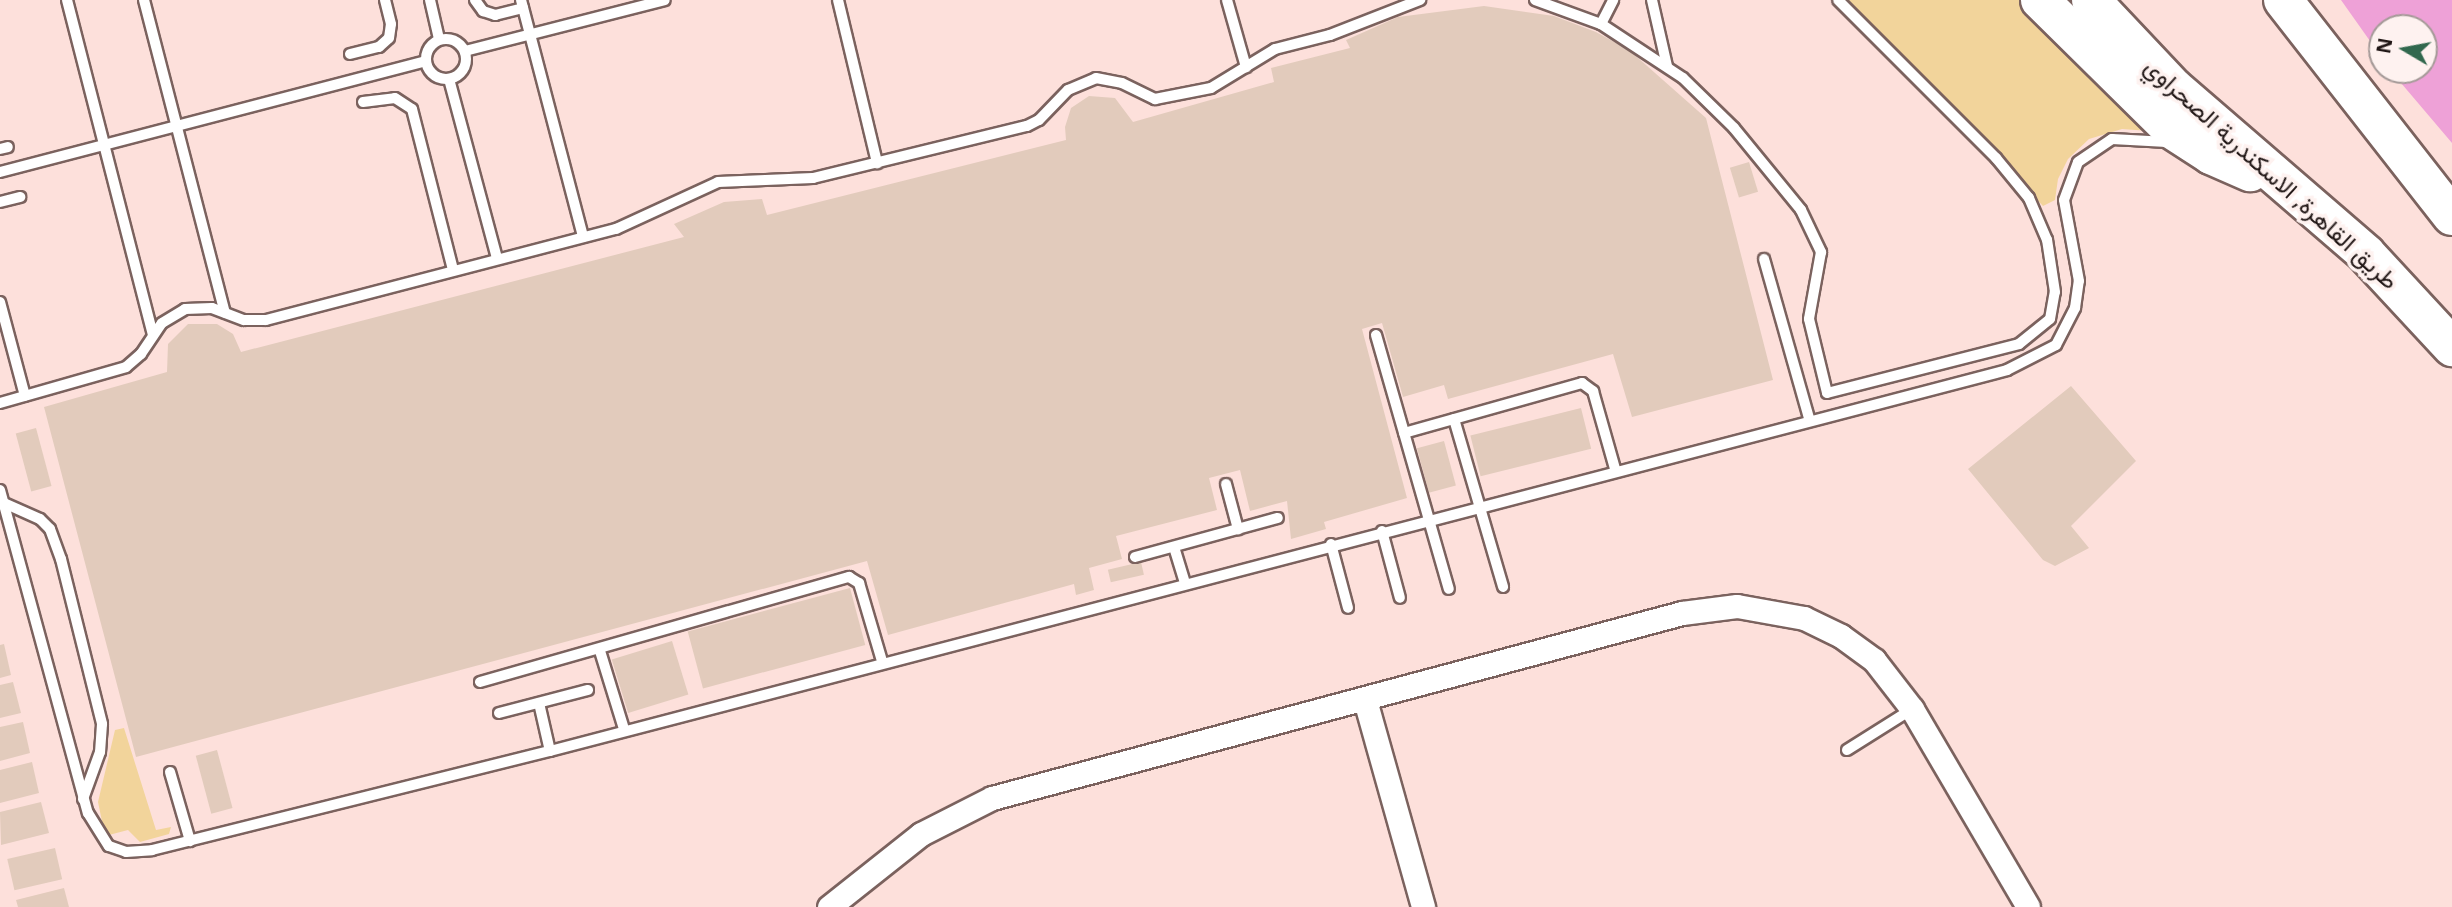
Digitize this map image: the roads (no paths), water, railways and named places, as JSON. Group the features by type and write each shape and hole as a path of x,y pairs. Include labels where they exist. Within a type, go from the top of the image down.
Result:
{"highway":[{"path":"2040,0 2153,114 2211,155 2283,181"},
{"name":"طريق القاهرة, الاسكندرية الصحراوي","path":"2091,0 2174,88 2393,280 2452,347"},
{"path":"2283,0 2452,216"}],"street":[{"path":"830,907 921,834 971,805 1682,613 1737,606 1784,612 1841,636 1874,660 1912,709 2028,907"},
{"path":"1365,700 1423,907"}],"lane":[{"path":"68,0 153,334"},
{"path":"144,0 225,313"},
{"path":"350,54 379,47 389,38 391,24 385,0"},
{"path":"429,0 439,39"},
{"path":"475,0 483,11 495,15 522,4 583,237"},
{"path":"465,51 620,6 666,0"},
{"path":"838,0 877,163"},
{"path":"1227,0 1246,67"},
{"path":"0,403 126,367 141,354 153,334 185,309 266,320 583,237 632,222 718,182 799,181 1033,124 1060,96 1085,81 1109,79 1155,99 1219,85 1275,49 1323,37 1420,0"},
{"path":"1535,0 1601,24 1667,66 1734,128 1788,192 1815,233 1821,252 1809,319 1827,393 1835,412"},
{"path":"1601,24 1614,0"},
{"path":"1652,0 1667,66"},
{"path":"1827,393 2019,344 2044,327 2055,305 2048,240 2029,198 1996,158 1838,0"},
{"path":"439,39 455,40 465,51 464,69 449,79 436,77 425,61 428,48 439,39"},
{"path":"0,172 425,61"},
{"path":"449,79 497,258"},
{"path":"363,102 395,97 412,109 453,270"},
{"path":"0,490 83,799 101,839 117,850 139,852 550,751 882,661 1809,418 2007,370 2056,345 2070,321 2079,281 2064,200 2071,173 2087,152 2125,138 2211,155"},
{"path":"0,202 20,197"},
{"path":"1764,259 1809,418"},
{"path":"0,302 25,396"},
{"path":"1376,335 1449,589"},
{"path":"1404,433 1587,384 1593,391 1615,469"},
{"path":"1454,419 1503,587"},
{"path":"1226,484 1238,528"},
{"path":"4,503 40,519 50,529 61,559 102,724 100,752 83,799"},
{"path":"1135,557 1278,518"},
{"path":"1382,531 1400,597"},
{"path":"1331,544 1348,608"},
{"path":"1174,547 1185,582"},
{"path":"480,682 600,651 849,577 859,583 882,661"},
{"path":"600,651 625,730"},
{"path":"499,713 588,690"},
{"path":"539,703 550,751"},
{"path":"1847,750 1912,709"},
{"path":"170,772 190,841"}]}
